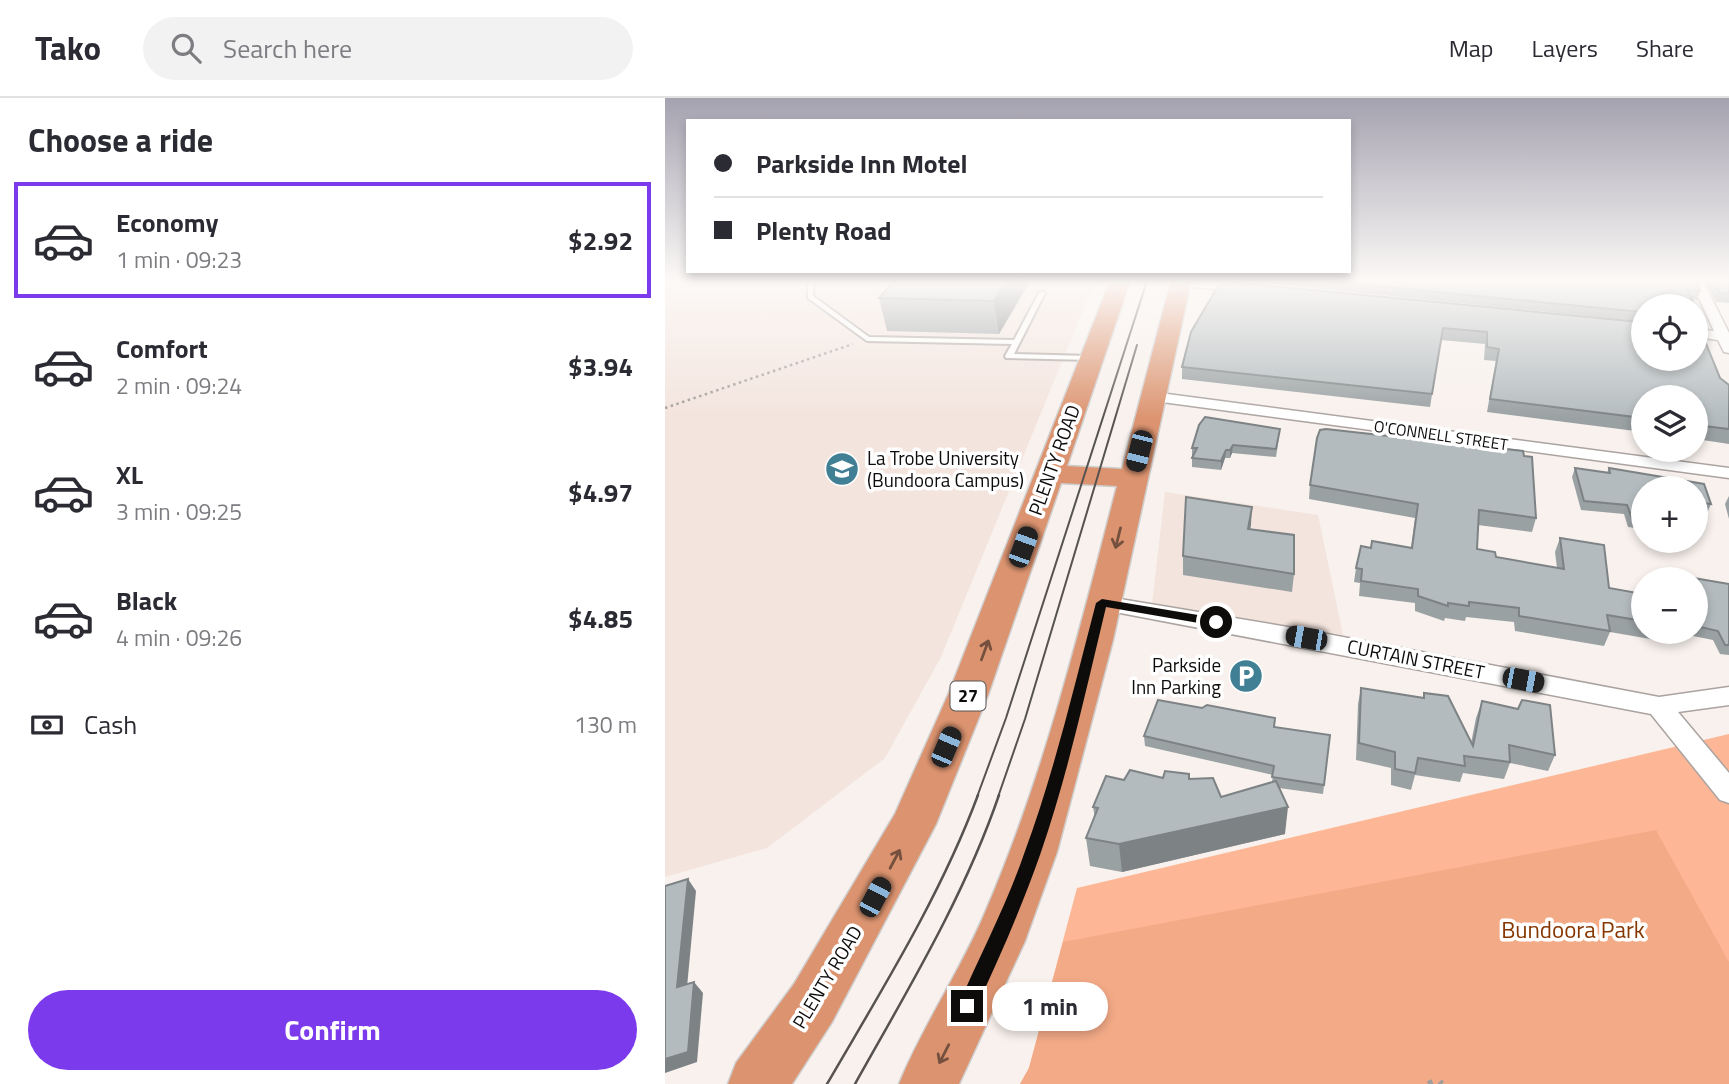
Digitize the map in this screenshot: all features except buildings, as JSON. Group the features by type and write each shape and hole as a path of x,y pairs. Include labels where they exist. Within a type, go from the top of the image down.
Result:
{"highway":[{"name":"PLENTY ROAD","path":"758,1084 813,1003 913,824 968,695 1103,327"},
{"path":"928,1084 999,938 1033,854 1074,712 1169,327"},
{"path":"1049,474 1132,478"}],"street":[{"path":"1708,335 1726,337 1729,349"},
{"name":"O'CONNELL STREET","path":"1152,397 1729,473"},
{"name":"CURTAIN STREET","path":"1102,603 1306,638 1659,706 1729,696"},
{"path":"1659,706 1729,792"}],"lane":[{"path":"851,327 867,339 1016,342"},
{"path":"1024,327 1009,356 1091,358"}],"path":[{"path":"665,408 867,339"},
{"path":"1428,1084 1438,1080 1442,1084"}],"shaded area":[{"name":"La Trobe University (Bundoora Campus)","path":"665,327 1076,327 941,657 885,758 767,848 665,877"},
{"path":"1165,492 1318,515 1343,635 1152,604"}],"green space":[{"name":"Bundoora Park","path":"1729,734 1729,1084 1020,1084 1029,1068 1077,888"},
{"name":"Bundoora Park","path":"1656,830 1729,962 1729,1084 1020,1084 1029,1068 1063,942"}],"tram line":[{"path":"977,797 1006,718 1132,327"},
{"path":"998,797 1025,719 1137,345"},
{"path":"827,1084 928,907 978,795"},
{"path":"855,1084 952,907 999,795"}],"place":[{"name":"La Trobe University (Bundoora Campus)","path":"842,469"},
{"name":"Parkside Inn Parking","path":"1246,676"}],"route":[{"path":"967,1006 999,938 1033,854 1102,603 1216,622"}]}
